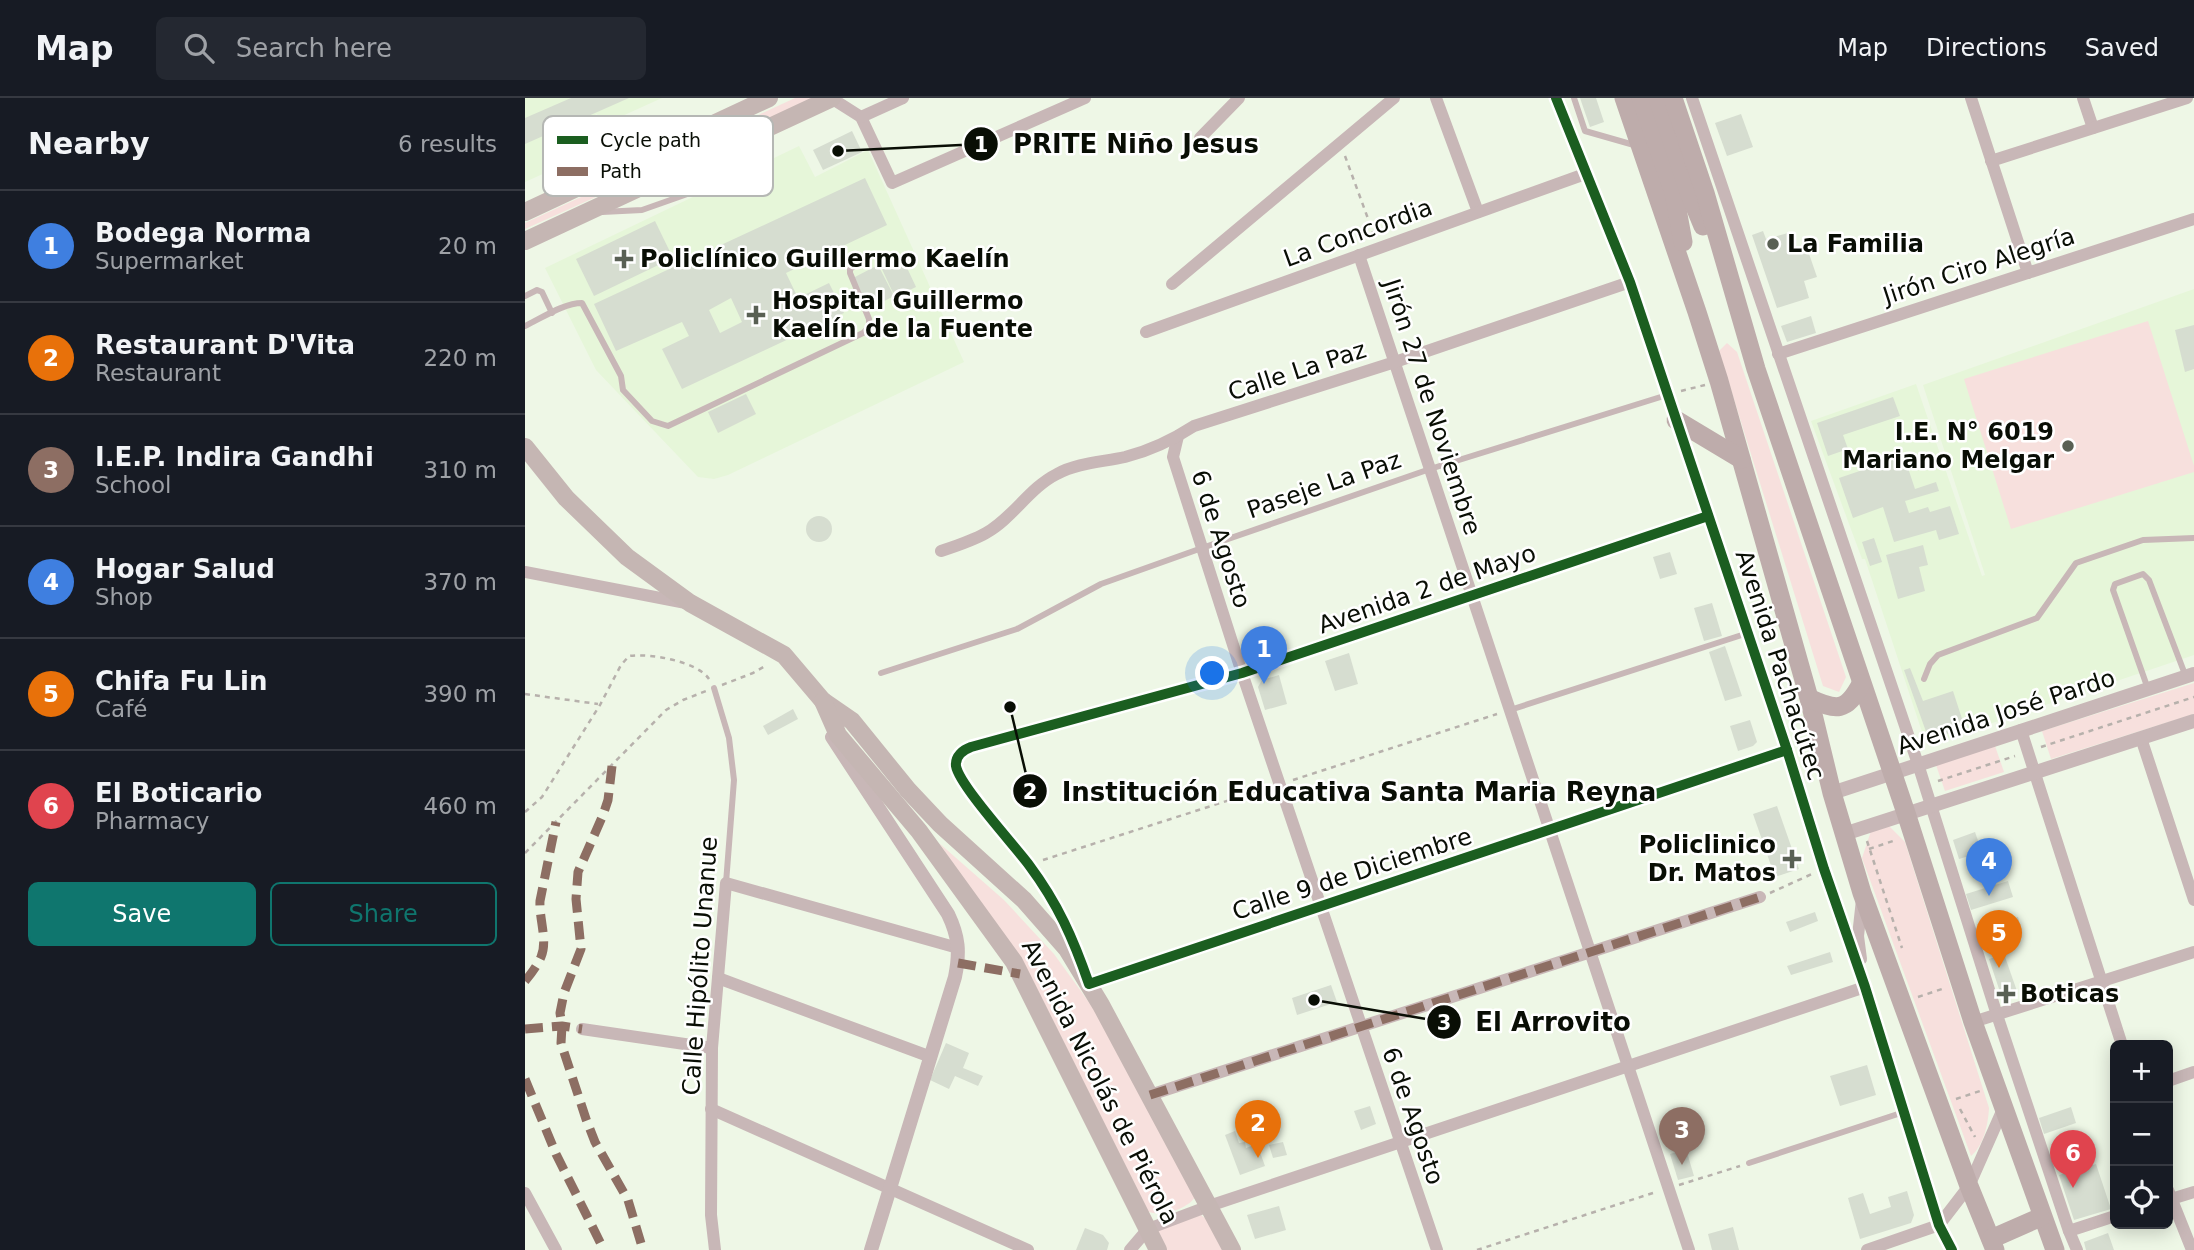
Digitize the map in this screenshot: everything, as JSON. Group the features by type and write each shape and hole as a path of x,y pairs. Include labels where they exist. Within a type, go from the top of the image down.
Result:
{"main road":[{"path":"730,116 769,98"},
{"path":"773,125 832,98"},
{"name":"Avenida Pachacútec","path":"1624,98 1697,312 1741,458 1809,698 1832,793 1853,831 1860,852 1862,893 1993,1245"},
{"name":"Avenida Pachacútec","path":"1641,98 1674,193 1697,312"},
{"path":"1658,98 1691,197 1738,311"},
{"path":"1673,98 1705,193 1738,311 1973,1022 2055,1250"},
{"path":"525,212 559,196"},
{"path":"525,241 620,196"},
{"path":"1676,420 1741,458"},
{"name":"Avenida Nicolás de Piérola","path":"526,453 566,498 627,557 690,603 784,655 823,701 852,721 940,824 1024,900 1067,949 1089,984 1232,1250"},
{"path":"1809,698 1826,706 1844,706 1851,702 1861,684"},
{"name":"Avenida Nicolás de Piérola","path":"823,701 838,735 919,831 1014,961 1158,1250"},
{"path":"1993,1245 2041,1217"}],"street":[{"path":"832,98 861,117 892,183 1084,98"},
{"path":"861,117 902,98"},
{"path":"1200,138 1239,98"},
{"path":"1172,284 1394,98"},
{"path":"1436,98 1478,212"},
{"name":"Avenida Pachacútec","path":"1556,98 1630,282 1787,750 1823,869 1865,988 1939,1225 1952,1250"},
{"path":"1692,98 1918,764 1997,1015 2077,1250"},
{"path":"1971,98 2028,273"},
{"path":"2083,98 2093,128"},
{"path":"1991,161 2187,98"},
{"name":"La Concordia","path":"1146,332 1585,174"},
{"name":"Jirón Ciro Alegría","path":"1778,354 2194,219"},
{"name":"Jirón 27 de Noviembre","path":"1359,255 1689,1250"},
{"name":"Calle La Paz","path":"941,551 988,532 1037,487 1074,466 1129,456 1178,436 1194,426 1395,362 1630,282"},
{"name":"6 de Agosto","path":"1178,436 1173,457 1242,673 1437,1250"},
{"name":"Avenida 2 de Mayo","path":"1089,984 1075,942 1058,908 1029,865 965,784 956,766 957,757 964,750 1242,673 1708,516"},
{"path":"525,572 690,603"},
{"name":"Avenida José Pardo","path":"1832,793 2190,675"},
{"path":"802,677 839,748 956,930 958,948 955,977 871,1250"},
{"path":"1853,831 2194,721"},
{"path":"2021,730 2120,1040"},
{"path":"2141,738 2194,900"},
{"name":"Calle 9 de Diciembre","path":"1089,984 1787,750"},
{"path":"726,883 958,948"},
{"name":"Calle Hipólito Unanue","path":"715,1250 711,1215 712,1048 726,883"},
{"path":"1130,1250 1148,1229 1209,1206 1865,988 1858,936 1862,893"},
{"path":"1150,1095 1760,897"},
{"path":"1973,1022 2194,952"},
{"path":"718,978 930,1057"},
{"path":"582,1029 712,1048"},
{"path":"2173,1079 2194,1072"},
{"path":"711,1109 1028,1250"},
{"path":"1867,1250 1939,1225 1969,1186 2003,1109"},
{"path":"2173,1195 2194,1192"},
{"path":"525,1194 556,1250"},
{"path":"2173,1205 2192,1250"},
{"path":"2069,1231 2110,1218"}],"lane":[{"path":"1574,98 1585,131 1639,146"},
{"path":"586,212 642,210 682,196"},
{"path":"525,326 582,303 621,376 623,390 652,421 668,426 863,333 869,327 869,318 850,269 871,256"},
{"path":"525,296 537,290 542,292 552,313"},
{"name":"Paseje La Paz","path":"881,673 1017,629 1101,584 1202,548 1430,469 1667,395"},
{"path":"1924,679 1930,664 1938,655 2038,618 2076,563 2143,540 2194,538"},
{"path":"2148,689 2113,590 2115,584 2143,574 2150,580 2190,675"},
{"path":"1510,710 1748,634"},
{"name":"Calle Hipólito Unanue","path":"714,688 729,738 734,780 726,883"},
{"path":"1749,1163 1904,1112"}],"path":[{"path":"1340,143 1379,248"},
{"path":"525,812 542,797 629,656 643,654 694,666 707,675 714,688"},
{"path":"525,853 666,710 683,700 753,673 784,655"},
{"path":"525,694 600,705"},
{"path":"1937,781 2194,697"},
{"path":"2035,726 2043,747"},
{"path":"2002,760 2008,780"},
{"path":"1853,831 1901,948"},
{"path":"1860,852 1912,834"},
{"path":"1760,897 1823,869"},
{"path":"1901,1003 1961,983"},
{"path":"1982,1156 1971,1126 1955,1100 1996,1085"},
{"path":"1477,1250 1749,1163"}],"shaded area":[{"path":"525,98 662,98 622,116 543,116 543,174 525,182"},
{"path":"795,98 815,98 773,117 756,116"},
{"name":"Hospital Guillermo Kaelín de la Fuente","path":"799,146 815,177 868,150 964,362 728,475 714,479 698,477 596,370 545,268 695,196 773,196 773,158"},
{"path":"583,196 598,196 525,229 525,223"},
{"path":"2194,289 2194,655 1933,743 1925,741 1865,559 1862,559 1811,421 1916,384 1982,576 1985,575 1923,385"},
{"path":"2148,321 2194,472 2011,529 1964,379"},
{"path":"1727,343 1737,352 1846,677 1839,692 1823,686 1719,351"},
{"path":"2194,683 2194,714 2051,759 2042,731"},
{"path":"1995,746 2004,772 1945,791 1936,765"},
{"path":"1889,826 1905,842 1989,1108 1982,1140 1971,1156 1862,858 1871,831"},
{"path":"939,843 1004,900 1054,954 1096,1012 1195,1197 1186,1205 1166,1213 1147,1211 986,912"},
{"path":"1201,1215 1224,1250 1163,1250 1158,1232 1161,1229"}],"building":[{"path":"571,98 629,98 588,116 543,116 543,136 525,144 525,118"},
{"path":"1580,98 1596,98 1604,122 1590,127"},
{"path":"1741,114 1753,147 1727,156 1715,123"},
{"path":"852,131 862,152 823,170 813,150"},
{"path":"865,178 887,225 786,273 798,298 829,283 844,313 682,389 662,349 689,336 682,322 616,351 594,304","holes":["731,298 742,322 720,333 709,310"]},
{"name":"Policlínico Guillermo Kaelín","path":"655,221 673,258 594,296 576,259"},
{"path":"1763,231 1766,239 1788,233 1793,249 1806,245 1817,277 1804,281 1809,298 1777,308 1752,235"},
{"path":"901,255 916,287 895,297 880,265"},
{"path":"878,265 894,296 869,309 853,278"},
{"path":"1811,316 1816,333 1787,342 1781,326"},
{"path":"2194,325 2194,369 2185,372 2175,330"},
{"path":"746,394 756,414 718,433 708,412"},
{"path":"1893,397 1900,416 1843,435 1848,449 1828,456 1817,423"},
{"path":"1904,456 1915,489 1936,482 1939,491 1905,501 1909,513 1928,507 1930,512 1950,506 1959,534 1939,540 1936,530 1894,542 1883,507 1853,518 1839,478"},
{"path":"819,516 828,520 832,529 828,538 819,542 810,538 806,529 810,520"},
{"path":"1874,538 1882,562 1870,566 1862,542"},
{"path":"1923,545 1928,565 1919,567 1925,591 1898,599 1886,555"},
{"path":"1670,552 1677,574 1660,579 1653,557"},
{"path":"1712,603 1722,636 1704,641 1694,608"},
{"path":"1725,646 1742,696 1725,701 1709,652"},
{"path":"1349,653 1358,684 1335,691 1325,661"},
{"path":"1910,668 1923,701 1953,691 1965,728 1929,740 1904,670"},
{"path":"1279,675 1287,704 1265,710 1258,687 1262,680"},
{"path":"793,709 798,719 768,735 763,726"},
{"path":"1750,720 1757,742 1738,751 1730,726"},
{"path":"1777,806 1799,869 1775,877 1753,814"},
{"path":"1975,832 1982,852 1959,859 1953,840"},
{"path":"2008,881 2013,897 1971,910 1966,894"},
{"path":"1815,912 1818,921 1790,932 1786,922"},
{"path":"2018,917 2021,929 2012,932 2014,938 1985,947 1979,928"},
{"path":"1830,952 1833,962 1791,975 1787,966"},
{"path":"2004,954 2018,994 2006,998 2001,995 1989,959"},
{"path":"1331,985 1337,1002 1297,1015 1292,998"},
{"path":"946,1043 969,1053 963,1068 983,1076 978,1086 955,1076 949,1089 930,1080"},
{"path":"1867,1065 1876,1095 1840,1106 1830,1076"},
{"path":"1370,1106 1376,1124 1361,1130 1354,1111"},
{"path":"2071,1107 2076,1123 2044,1134 2039,1118"},
{"path":"1235,1131 1239,1143 1245,1142 1246,1148 1257,1144 1265,1166 1240,1175 1225,1135"},
{"path":"1283,1142 1287,1155 1273,1158 1269,1145"},
{"path":"1686,1149 1694,1176 1678,1180 1670,1154"},
{"path":"2096,1164 2110,1209 2074,1220 2059,1175"},
{"path":"1907,1191 1914,1215 1911,1223 1860,1239 1848,1198 1863,1193 1870,1214 1891,1207 1888,1197"},
{"path":"1279,1206 1286,1230 1255,1239 1247,1215"},
{"path":"1733,1227 1739,1250 1712,1250 1708,1234"},
{"path":"1085,1228 1103,1235 1109,1243 1107,1250 1076,1250"},
{"path":"2108,1233 2114,1250 2086,1250 2084,1242"}],"marked path":[{"path":"612,766 608,800 578,872 576,899 581,949 564,993 560,1013 561,1043 595,1142 628,1200 643,1250"},
{"path":"525,981 538,964 543,951 540,901 556,822"},
{"path":"1150,1095 1760,897"},
{"path":"958,963 1020,974"},
{"path":"525,1029 562,1026 582,1029"},
{"path":"525,1079 556,1154 604,1250"}],"cycle path":[{"path":"1556,98 1630,282 1865,987 1939,1225 1952,1250"},
{"path":"1708,516 1242,673 971,747 957,759 959,775 1029,865 1057,908 1089,984 1787,750"}],"place":[{"name":"PRITE Niño Jesus","path":"838,151"},
{"name":"La Familia","path":"1773,244"},
{"name":"Policlínico Guillermo Kaelín","path":"624,259"},
{"name":"Hospital Guillermo Kaelín de la Fuente","path":"756,315"},
{"name":"I.E. N° 6019 Mariano Melgar","path":"2068,446"},
{"name":"Bodega Norma","path":"1264,684"},
{"name":"Institución Educativa Santa Maria Reyna","path":"1010,707"},
{"name":"Policlinico Dr. Matos","path":"1792,859"},
{"name":"Hogar Salud","path":"1989,896"},
{"name":"Chifa Fu Lin","path":"1999,968"},
{"name":"Boticas","path":"2006,994"},
{"name":"El Arrovito","path":"1314,1000"},
{"name":"Restaurant D'Vita","path":"1258,1158"},
{"name":"I.E.P. Indira Gandhi","path":"1682,1165"},
{"name":"El Boticario","path":"2073,1188"}]}
